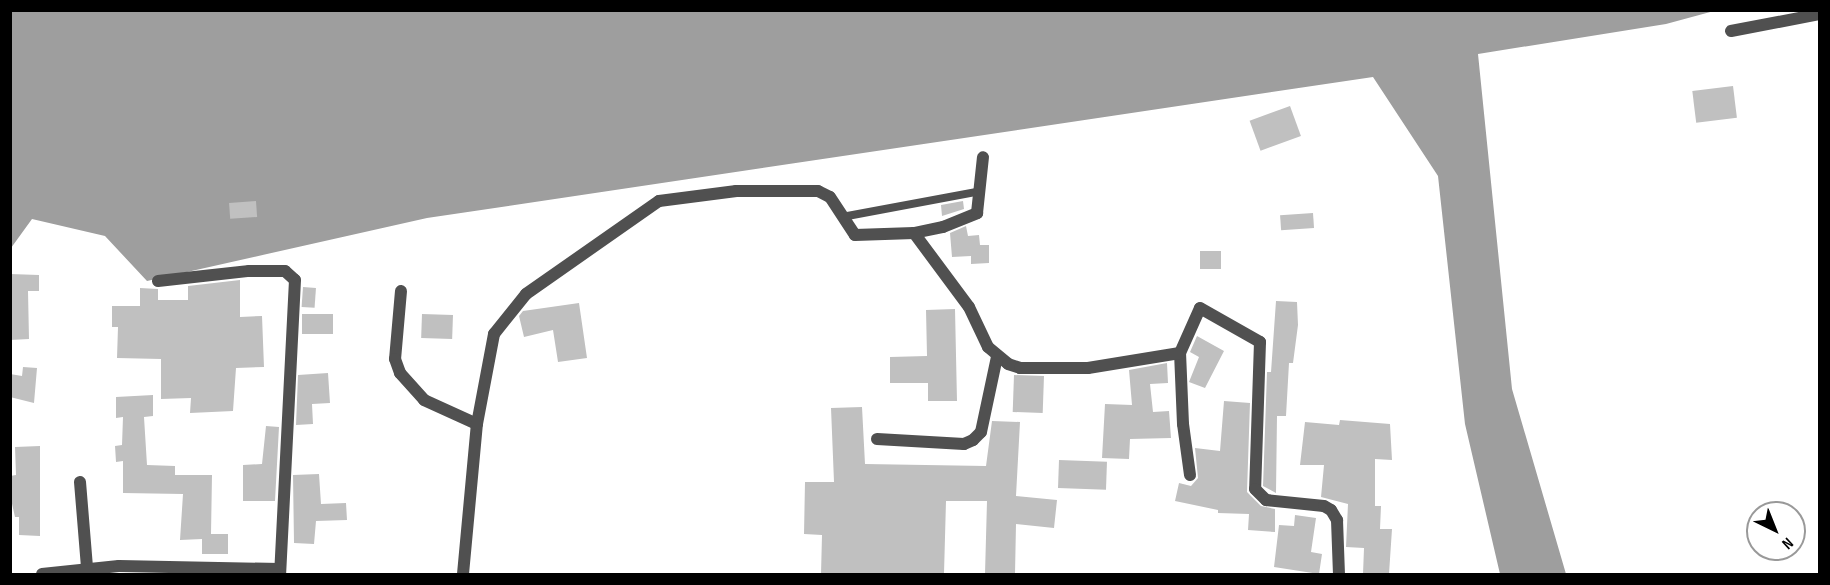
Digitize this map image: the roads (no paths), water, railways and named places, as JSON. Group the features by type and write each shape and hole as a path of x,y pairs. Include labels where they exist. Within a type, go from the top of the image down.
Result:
{"street":[{"path":"1731,31 1820,14"},
{"path":"463,574 477,424 494,334 510,310 647,207 672,197 818,191 830,197 850,232 861,237 914,233 977,213 983,157"},
{"path":"914,233 948,274 997,357 1020,368 1060,370 1180,352"},
{"path":"42,574 87,568 280,572 295,280 285,271 249,271 158,281"},
{"path":"401,291 395,359 400,373 424,400 477,424"},
{"path":"1190,475 1183,424 1180,352 1200,308 1260,342 1255,489 1266,500 1324,506 1331,510 1337,520 1339,574"},
{"path":"877,439 963,444 973,441 981,432 997,357"},
{"path":"80,482 87,568"}],"lane":[{"path":"840,217 981,191"}]}
